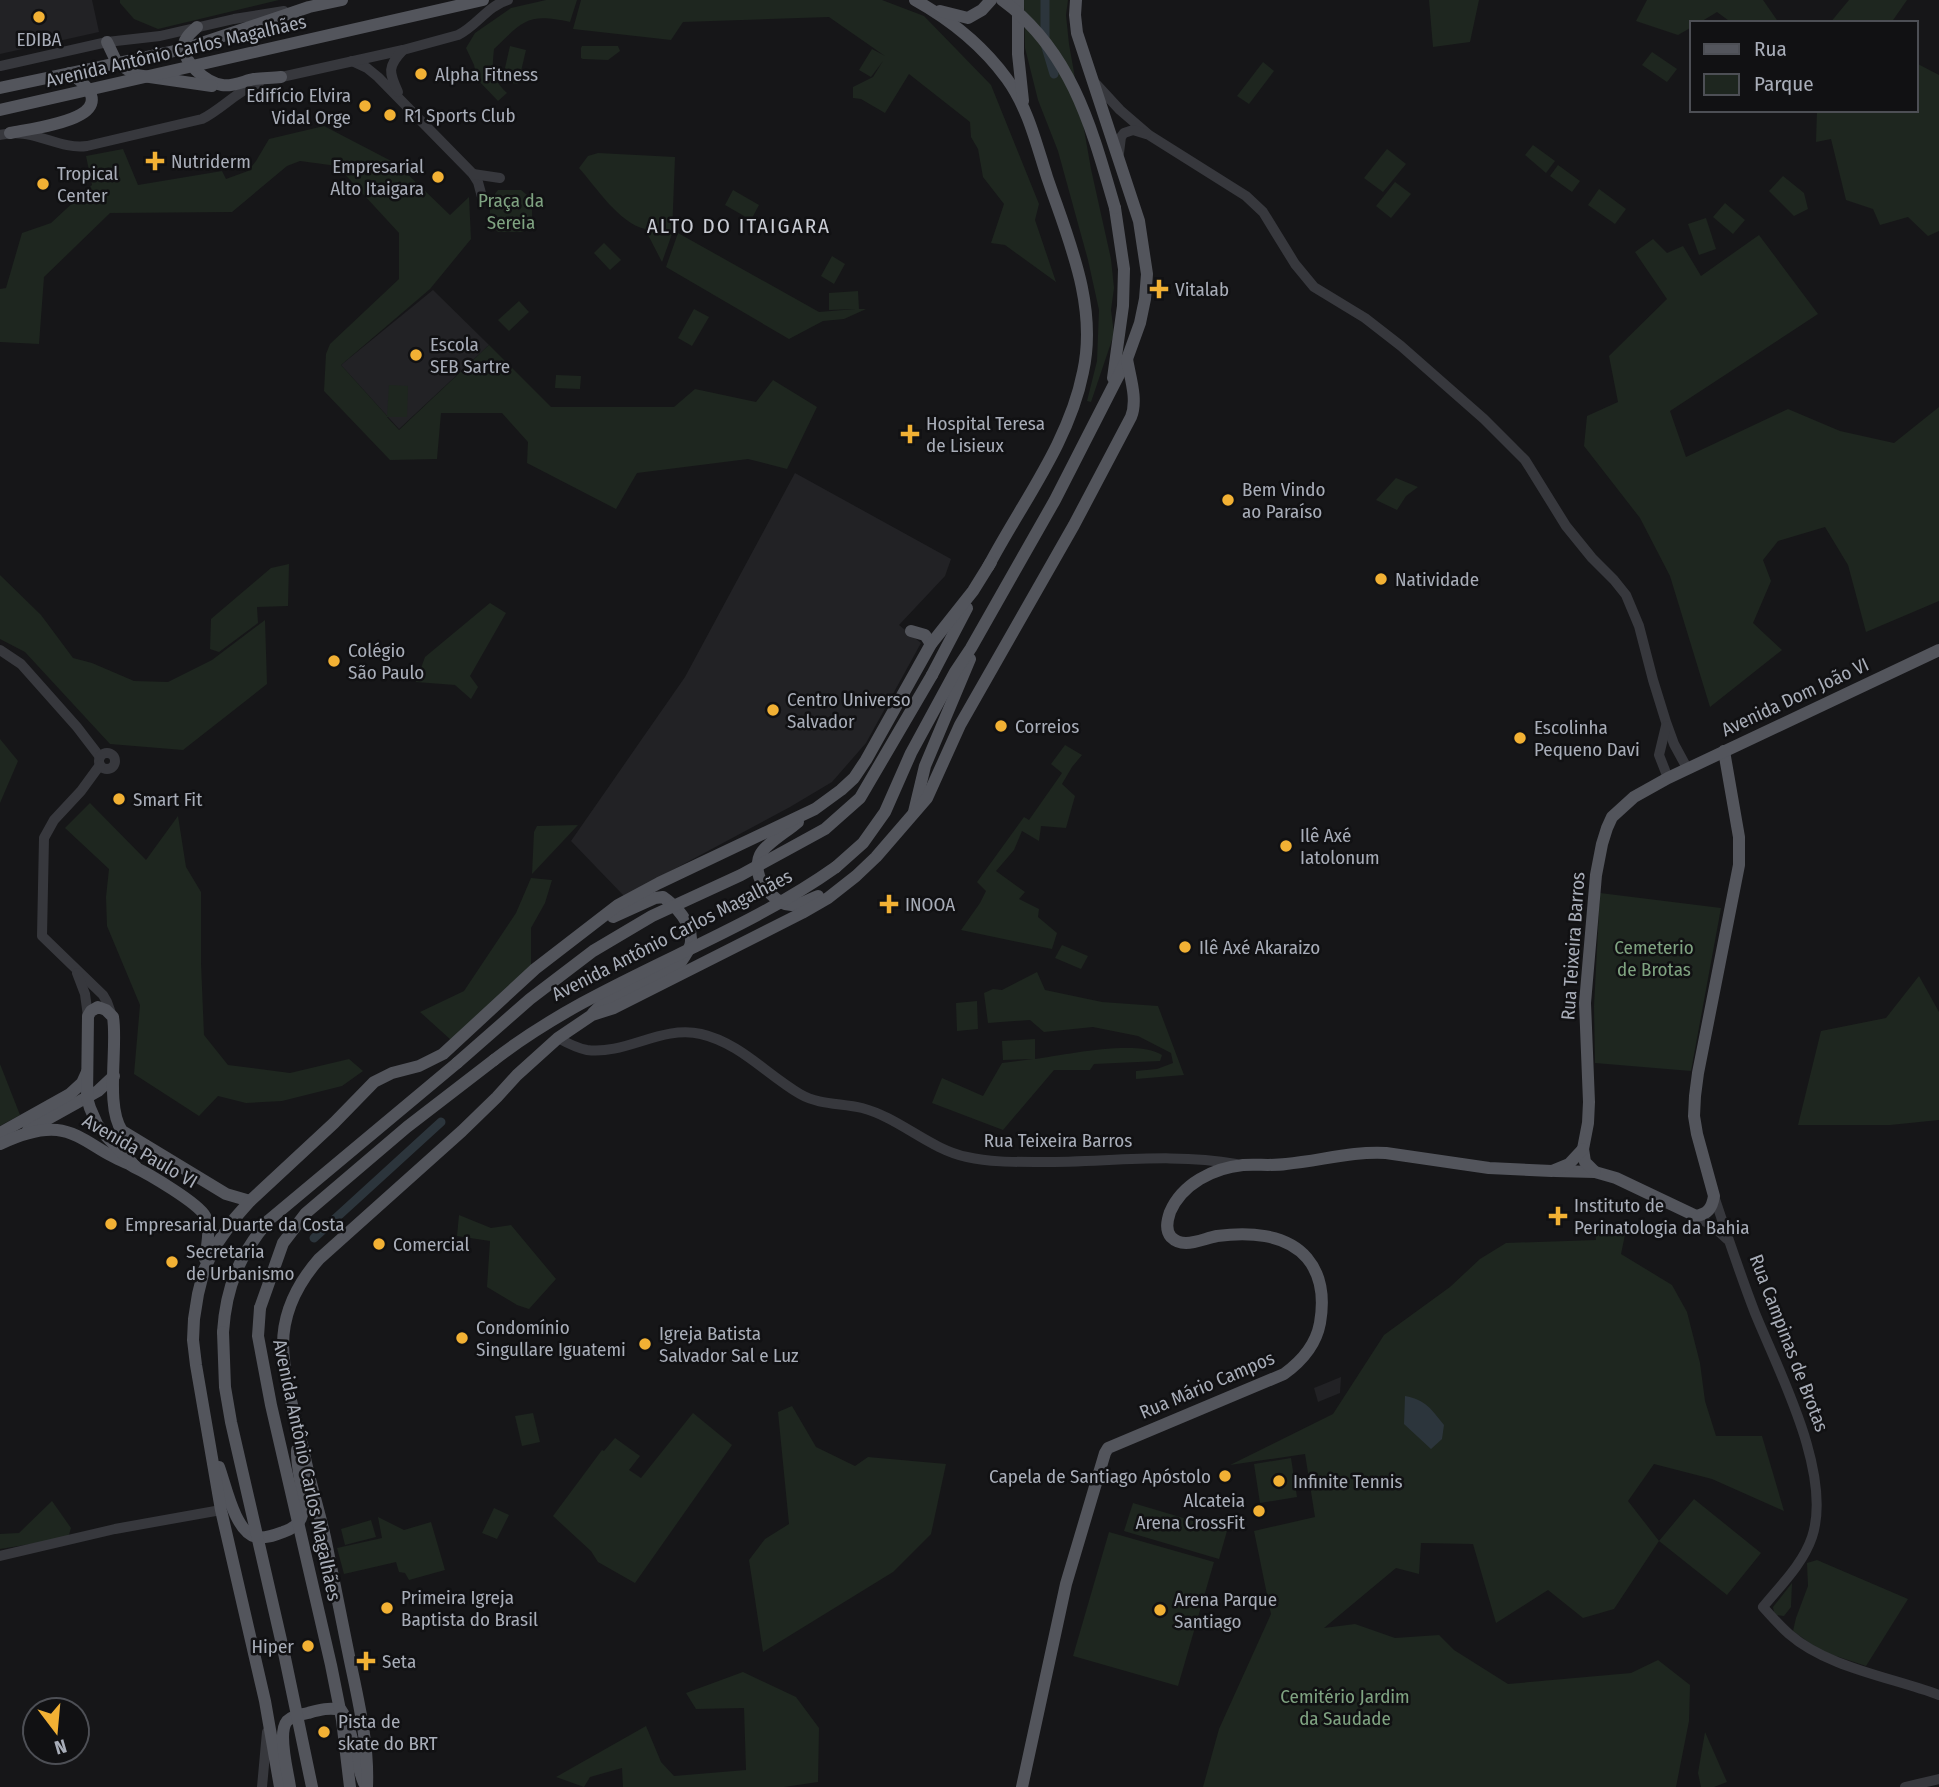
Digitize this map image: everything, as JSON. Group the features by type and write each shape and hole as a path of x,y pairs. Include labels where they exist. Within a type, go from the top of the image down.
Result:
{"main road":[{"name":"Avenida Antônio Carlos Magalhães","path":"0,88 184,49 309,7 342,0"},
{"name":"Avenida Antônio Carlos Magalhães","path":"0,110 482,0"},
{"name":"Avenida Antônio Carlos Magalhães","path":"312,1787 225,1387 224,1314 233,1277 249,1246 269,1220 530,999 593,951 652,916 741,875 825,829 860,798 932,675 1064,430 1079,392 1087,350 1087,325 1079,278 1025,110 1007,79 979,47 930,8 915,0"},
{"path":"930,8 968,18 982,10 990,0"},
{"path":"1002,0 1052,49 1069,76 1096,141 1115,208 1124,269 1123,306 1112,385"},
{"path":"1018,0 1018,65 1025,110"},
{"name":"Avenida Antônio Carlos Magalhães","path":"350,1787 342,1720 258,1336 260,1308 283,1243 306,1213 407,1127 525,1036 611,988 783,902 836,867 863,843 885,812 911,753 955,672 1055,500 1127,359 1142,311 1147,274 1139,221 1077,33 1074,15 1076,0"},
{"path":"197,27 186,37 183,45 189,61 209,80 225,86"},
{"path":"107,43 117,63 135,75 225,86 281,77"},
{"path":"5,134 76,118 88,108 91,99 89,91 82,81 70,73"},
{"name":"Avenida Antônio Carlos Magalhães","path":"366,1787 367,1759 363,1722 325,1537 287,1374 283,1345 294,1295 305,1275 319,1259 462,1131 558,1038 592,1015 614,1008 828,898 876,857 913,816 927,798 965,715 1074,525 1135,409 1127,359"},
{"name":"Avenida Antônio Carlos Magalhães","path":"280,1787 268,1718 221,1510 193,1340 194,1319 204,1270 216,1245 250,1201 374,1082 443,1054 535,969 618,905 815,809 841,790 854,778 866,760 931,644 973,591 991,562"},
{"path":"911,631 925,635 931,644"},
{"path":"913,816 925,766 969,662 971,648"},
{"name":"Avenida Dom João VI","path":"1668,778 1939,650"},
{"name":"Rua Campinas de Brotas","path":"1714,1196 1697,1134 1694,1108 1698,1073 1739,865 1739,837 1724,751"},
{"name":"Rua Teixeira Barros","path":"1583,1149 1589,1102 1585,1003 1593,902 1602,844 1612,817 1623,806 1668,778"},
{"path":"815,809 765,848 758,863 759,875 778,900 788,905 845,884"},
{"path":"587,928 663,897 679,911 690,930 691,942 689,951 681,962 606,1000 592,1015"},
{"path":"18,1136 88,1098 114,1076 113,1017 98,1007 88,1016 88,1098 97,1125 136,1167"},
{"name":"Avenida Paulo VI","path":"0,1133 69,1094 82,1083 87,1072"},
{"name":"Avenida Paulo VI","path":"114,1076 114,1109 122,1131 226,1194 250,1201"},
{"name":"Avenida Paulo VI","path":"0,1144 39,1130 66,1131 136,1167 195,1206 205,1216 208,1241 204,1270"},
{"path":"1552,1171 1569,1164 1583,1149"},
{"path":"1583,1149 1585,1162 1595,1171"},
{"name":"Rua Teixeira Barros","path":"1243,1165 1287,1164 1369,1152 1501,1169 1595,1171 1630,1183 1696,1216"},
{"name":"Rua Mário Campos","path":"1022,1787 1066,1584 1108,1448 1284,1374 1306,1354 1314,1342 1323,1297 1312,1263 1302,1252 1292,1245 1269,1237 1217,1236 1186,1243 1174,1240 1167,1230 1173,1206 1190,1185 1205,1176 1243,1165"},
{"path":"1696,1216 1710,1210 1714,1196"},
{"path":"211,1452 240,1523 250,1534 266,1537 288,1530 300,1520 303,1506 297,1452 300,1436"},
{"path":"290,1787 282,1736 284,1727 295,1715 329,1709 341,1710 345,1717 366,1787"}],"street":[{"path":"5,134 28,134 73,146 87,146 202,119 252,85 458,35 488,10 508,0"},
{"name":"Avenida Antônio Carlos Magalhães","path":"0,66 107,43 160,36 234,19 309,7"},
{"path":"401,99 391,69 403,50"},
{"path":"352,61 372,71 473,174 482,197"},
{"path":"1093,81 1120,110 1149,135 1258,206 1295,264 1314,287 1365,318 1401,346 1484,419 1525,460 1566,526 1626,595 1639,626 1666,722 1687,768"},
{"path":"1119,161 1121,137 1124,132 1139,131 1149,135"},
{"path":"473,174 500,178"},
{"path":"0,650 21,664 77,727 104,763"},
{"path":"1666,722 1660,761 1668,778"},
{"path":"77,727 111,755 114,762 104,763 54,820 44,838 42,936 103,995 113,1017"},
{"path":"1660,749 1667,743 1674,744"},
{"path":"75,969 85,994 88,1016"},
{"name":"Rua Teixeira Barros","path":"558,1038 577,1048 599,1051 665,1034 700,1034 737,1049 806,1097 863,1108 909,1128 943,1149 967,1157 1061,1163 1182,1157 1243,1165"},
{"name":"Rua Campinas de Brotas","path":"1714,1196 1754,1311 1796,1411 1808,1450 1815,1487 1812,1538 1803,1556 1763,1607 1790,1635 1815,1651 1939,1695"},
{"path":"1696,1216 1730,1241"},
{"path":"0,1556 115,1529 221,1510"},
{"path":"262,1787 268,1718"},
{"path":"1905,1787 1939,1779"}],"shaded area":[{"path":"0,0 92,0 99,32 0,54"},
{"name":"Escola SEB Sartre","path":"433,290 489,345 399,429 341,365"},
{"name":"Centro Universo Salvador","path":"795,473 951,559 945,576 899,625 921,643 866,743 832,782 624,896 571,841 685,677"},
{"path":"1341,1377 1340,1393 1318,1402 1314,1388"},
{"path":"1405,1396 1423,1403 1444,1425 1442,1439 1431,1449 1404,1424"}],"green space":[{"path":"120,0 279,0 158,29 134,19"},
{"path":"546,0 577,0 570,22 545,18 528,21 494,49 494,73 507,93 498,101 477,79 466,48 475,33 511,8"},
{"path":"581,0 882,0 924,16 991,85 1039,204 1035,220 1056,282 1005,245 991,243 1004,204 983,177 978,149 971,137 970,122 909,74 885,113 861,99 853,98 853,87 873,77 883,61 871,77 859,70 872,49 885,56 829,17 683,22 671,40 573,29"},
{"path":"1024,0 1068,0 1066,15 1069,44 1091,169 1111,259 1114,288 1111,310 1114,334 1091,402 1087,401 1097,361 1099,310 1058,151 1038,100 1025,48"},
{"path":"1429,0 1479,0 1470,42 1433,47"},
{"path":"1647,0 1763,0 1778,21 1729,21 1717,12 1702,21 1690,21 1690,28 1678,35 1636,21"},
{"path":"1849,0 1907,0 1892,21 1832,21"},
{"path":"510,46 526,50 518,84 502,81"},
{"path":"582,46 618,46 620,51 608,60 583,59"},
{"path":"1652,52 1677,69 1667,82 1642,65"},
{"path":"1263,62 1274,71 1249,104 1237,96"},
{"path":"1918,64 1939,75 1939,231 1928,236 1908,217 1880,225 1873,209 1846,200 1831,139 1816,142 1817,112 1918,112"},
{"path":"324,126 397,164 450,215 469,197 471,239 430,289 341,365 387,416 389,385 408,386 407,417 387,417 399,430 489,345 551,407 674,407 695,389 756,402 773,380 817,407 787,469 748,459 637,473 616,509 527,463 528,442 502,413 441,413 437,459 390,460 324,391 326,354 330,344 399,279 399,233 340,169 330,165 300,161 287,166 232,212 110,213 44,277 39,344 0,342 0,289 6,288 22,233 51,223 92,185 86,156 123,149 138,185 222,171 226,179 248,171 269,139"},
{"path":"1533,145 1555,161 1546,173 1525,155"},
{"path":"1387,149 1406,164 1383,192 1364,178"},
{"path":"598,153 675,157 672,234 662,262 645,229 626,220 617,212 579,168 588,156"},
{"path":"1558,165 1580,181 1572,192 1550,176"},
{"path":"1783,176 1804,193 1808,209 1794,216 1769,191"},
{"path":"1395,182 1411,194 1391,218 1376,206"},
{"path":"1599,189 1626,209 1615,224 1588,205"},
{"name":"Praça da Sereia","path":"498,190 521,190 532,199 532,222 523,232 498,232 490,224 490,200"},
{"path":"733,190 759,205 751,220 725,205"},
{"path":"1725,203 1745,220 1733,234 1713,217"},
{"path":"1706,218 1716,249 1699,255 1688,224"},
{"path":"678,233 819,312 855,309 829,310 829,293 858,291 859,309 866,309 844,319 823,321 789,339 666,267"},
{"path":"1759,235 1818,314 1670,411 1686,457 1788,409 1840,431 1894,443 1939,407 1939,601 1866,632 1848,565 1825,527 1778,541 1763,560 1771,581 1753,623 1782,650 1710,707 1670,576 1640,518 1584,446 1587,416 1618,402 1609,356 1667,299 1635,252 1653,239 1667,253 1683,246 1701,276"},
{"path":"604,243 621,260 610,270 594,253"},
{"path":"832,256 845,264 834,284 821,276"},
{"path":"519,301 529,312 509,331 498,320"},
{"path":"694,309 709,317 692,346 678,338"},
{"path":"556,375 581,376 580,389 555,388"},
{"path":"1396,478 1418,487 1406,496 1397,510 1376,500"},
{"path":"289,564 288,606 257,607 258,623 219,652 210,649 211,619 271,568"},
{"path":"0,575 41,615 73,658 134,681 168,682 212,660 265,620 267,684 183,750 110,744 25,652 0,639"},
{"path":"490,603 506,613 470,676 478,687 471,699 455,685 416,682 425,657"},
{"path":"0,739 18,761 0,803"},
{"path":"1065,745 1082,755 1062,784 1075,796 1066,828 1041,826 1039,841 1022,831 1014,850 996,871 1025,892 1019,899 1039,909 1038,917 1057,933 1052,949 961,930 986,891 977,882 1024,817 1029,820 1062,773 1051,764"},
{"path":"90,803 146,860 178,816 186,867 201,892 204,1035 228,1065 290,1073 349,1059 363,1071 342,1086 282,1101 246,1103 218,1096 199,1116 134,1074 140,1005 107,926 109,869 65,828"},
{"path":"578,825 532,874 534,832 537,826"},
{"path":"531,878 552,880 545,903 531,928 531,968 451,1040 420,1012 464,991 516,913"},
{"name":"Cemeterio de Brotas","path":"1600,893 1721,908 1691,1071 1595,1063 1594,1006"},
{"path":"1062,945 1088,956 1081,969 1055,958"},
{"path":"1037,972 1045,990 1102,1002 1158,1006 1184,1075 1136,1079 1136,1071 1157,1069 1173,1063 1171,1053 1138,1036 1093,1027 1044,1032 1030,1020 988,1023 984,993 993,989 1002,990"},
{"path":"1919,976 1939,1012 1939,1120 1890,1125 1798,1125 1821,1031 1886,1018"},
{"path":"977,1001 978,1029 957,1031 956,1003"},
{"path":"1035,1039 1035,1059 1119,1048 1151,1050 1162,1055 1160,1061 1094,1064 1090,1070 1054,1070 1003,1130 932,1103 942,1078 983,1096 1002,1063 1033,1059 1003,1060 1002,1041"},
{"path":"0,1064 20,1115 0,1126"},
{"path":"459,1215 491,1228 511,1225 556,1279 529,1309 487,1287 490,1241 457,1236"},
{"name":"Cemitério Jardim da Saudade","path":"1594,1222 1626,1230 1621,1254 1672,1285 1687,1312 1700,1363 1705,1401 1716,1436 1762,1436 1784,1511 1712,1479 1654,1464 1628,1501 1659,1541 1614,1609 1583,1618 1548,1590 1496,1623 1473,1544 1421,1543 1419,1574 1396,1568 1324,1628 1355,1624 1395,1638 1439,1635 1454,1650 1508,1684 1631,1673 1658,1660 1690,1685 1689,1721 1676,1787 1203,1787 1219,1729 1271,1614 1254,1531 1315,1517 1305,1454 1230,1465 1333,1414 1384,1335 1450,1287 1480,1259 1506,1243 1596,1240"},
{"path":"792,1406 816,1447 855,1466 868,1457 946,1464 931,1534 893,1572 763,1652 749,1560 765,1539 789,1524 778,1412"},
{"path":"533,1413 540,1442 522,1446 515,1416"},
{"path":"693,1413 732,1445 635,1583 598,1562 591,1551 553,1516 602,1450 615,1438 640,1456 629,1470 641,1478"},
{"path":"1291,1458 1297,1497 1260,1503 1254,1464"},
{"path":"1694,1499 1761,1553 1727,1595 1659,1541"},
{"path":"52,1501 71,1528 68,1538 0,1549 0,1534 19,1533"},
{"path":"1133,1503 1227,1531 1219,1559 1124,1531"},
{"path":"494,1508 509,1515 497,1539 482,1533"},
{"path":"378,1517 404,1530 431,1522 445,1570 409,1580 405,1573 399,1572 396,1562 344,1574 337,1548 382,1538"},
{"path":"371,1520 376,1537 345,1545 341,1529"},
{"path":"1109,1532 1214,1562 1178,1686 1073,1656"},
{"path":"1817,1560 1908,1599 1866,1666 1821,1651 1793,1631 1808,1586 1807,1563"},
{"path":"1792,1583 1791,1607 1784,1616 1777,1615 1773,1607"},
{"path":"743,1672 796,1697 819,1728 818,1782 784,1787 623,1787 622,1768 590,1777 584,1787 556,1777 646,1726 661,1762 674,1776 746,1770 744,1708 696,1709 686,1693"},
{"path":"1705,1732 1727,1782 1714,1787 1701,1787 1698,1773"}],"waterway":[{"path":"1045,0 1045,44 1054,74"},
{"path":"314,1238 441,1122"}],"place":[{"name":"EDIBA","path":"39,17"},
{"name":"Alpha Fitness","path":"421,74"},
{"name":"Edifício Elvira Vidal Orge","path":"365,106"},
{"name":"R1 Sports Club","path":"390,115"},
{"name":"Nutriderm","path":"155,161"},
{"name":"Empresarial Alto Itaigara","path":"438,177"},
{"name":"Tropical Center","path":"43,184"},
{"name":"Vitalab","path":"1159,289"},
{"name":"Escola SEB Sartre","path":"416,355"},
{"name":"Hospital Teresa de Lisieux","path":"910,434"},
{"name":"Bem Vindo ao Paraíso","path":"1228,500"},
{"name":"Natividade","path":"1381,579"},
{"name":"Colégio São Paulo","path":"334,661"},
{"name":"Centro Universo Salvador","path":"773,710"},
{"name":"Correios","path":"1001,726"},
{"name":"Escolinha Pequeno Davi","path":"1520,738"},
{"name":"Smart Fit","path":"119,799"},
{"name":"Ilê Axé Iatolonum","path":"1286,846"},
{"name":"INOOA","path":"889,904"},
{"name":"Ilê Axé Akaraizo","path":"1185,947"},
{"name":"Instituto de Perinatologia da Bahia","path":"1558,1216"},
{"name":"Empresarial Duarte da Costa","path":"111,1224"},
{"name":"Comercial","path":"379,1244"},
{"name":"Secretaria de Urbanismo","path":"172,1262"},
{"name":"Condomínio Singullare Iguatemi","path":"462,1338"},
{"name":"Igreja Batista Salvador Sal e Luz","path":"645,1344"},
{"name":"Capela de Santiago Apóstolo","path":"1225,1476"},
{"name":"Infinite Tennis","path":"1279,1481"},
{"name":"Alcateia Arena CrossFit","path":"1259,1511"},
{"name":"Primeira Igreja Baptista do Brasil","path":"387,1608"},
{"name":"Arena Parque Santiago","path":"1160,1610"},
{"name":"Hiper","path":"308,1646"},
{"name":"Seta","path":"366,1661"},
{"name":"Pista de skate do BRT","path":"324,1732"}],"district":[{"name":"ALTO DO ITAIGARA","path":"739,226"}]}
